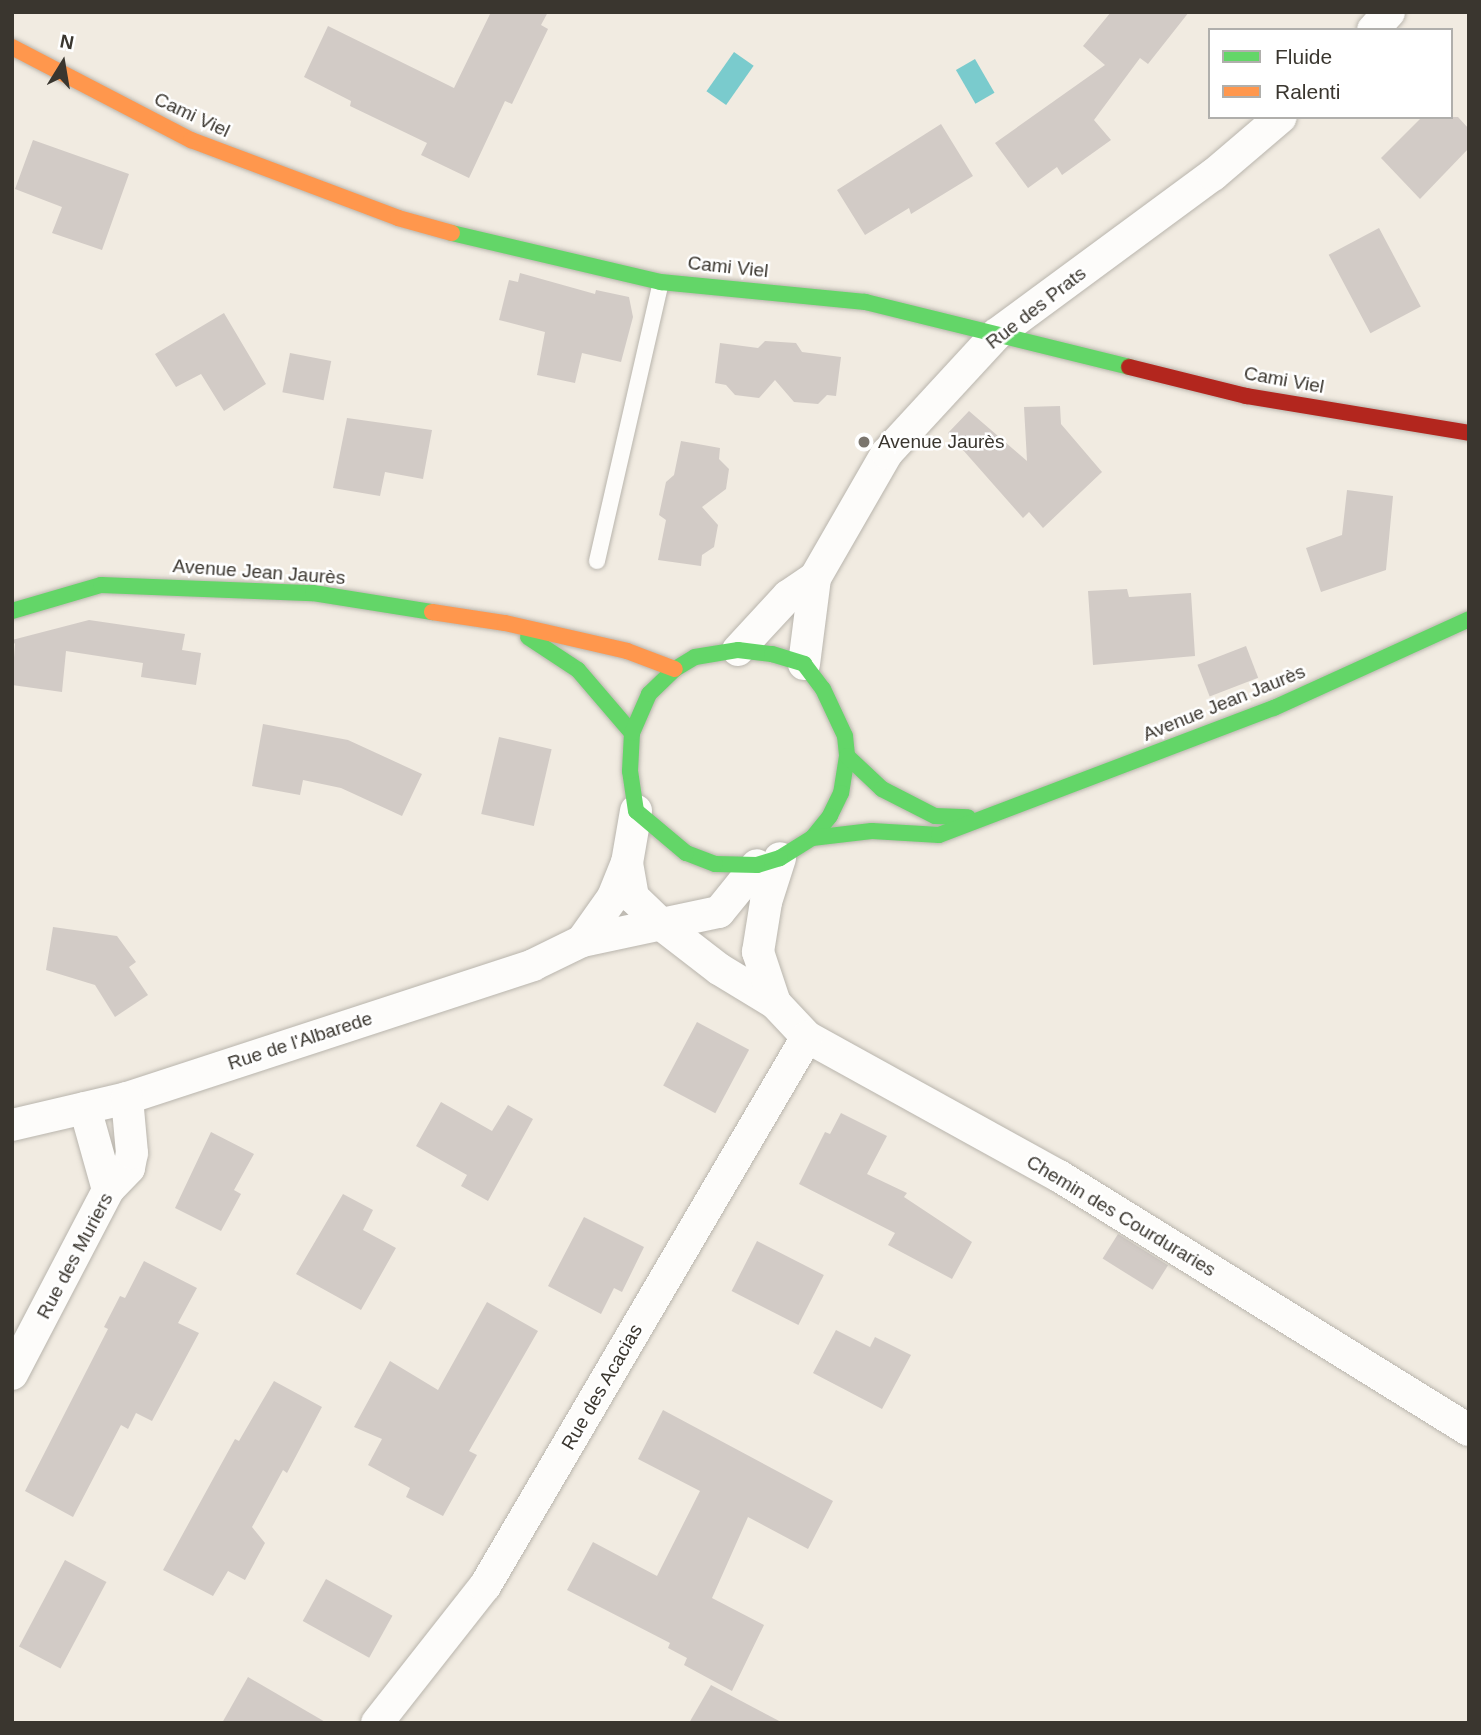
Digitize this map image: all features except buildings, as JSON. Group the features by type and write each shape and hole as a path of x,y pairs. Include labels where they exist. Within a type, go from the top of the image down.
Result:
{"street":[{"path":"1375,28 1389,12"},
{"name":"Cami Viel","path":"12,47 191,140 290,180 397,218 476,240 661,282 865,302 1247,396 1469,433"},
{"name":"Rue des Prats","path":"804,664 814,578 887,453 997,334 1213,175 1279,119"},
{"name":"Rue des Prats","path":"738,650 788,596 814,578"},
{"name":"Avenue Jean Jaurès","path":"12,611 101,585 313,593 505,623 627,651 675,669"},
{"name":"Avenue Jean Jaurès","path":"812,838 872,831 939,835 991,818 1274,708 1469,619"},
{"name":"Avenue Jean Jaurès","path":"505,623 578,670 632,733"},
{"path":"738,650 772,654 804,664 834,712 845,736 848,756 841,793 830,816 812,838 769,861 715,864 686,853 636,811 630,771 632,733 649,694 675,669 695,657 738,650"},
{"name":"Avenue Jean Jaurès","path":"848,756 882,789 935,816 991,818"},
{"name":"Rue de l'Albarede","path":"582,941 613,897 627,863 636,811"},
{"name":"Rue de l'Albarede","path":"12,1125 127,1098 533,965 582,941 719,912 769,861"},
{"name":"Chemin des Courduraries","path":"769,861 758,951 775,1003"},
{"name":"Chemin des Courduraries","path":"627,863 634,897 662,925 719,969 775,1003 807,1037 1059,1176 1469,1430"},
{"name":"Rue des Acacias","path":"377,1723 485,1586 807,1037"},
{"name":"Rue des Muriers","path":"12,1374 108,1190 129,1168 132,1153 127,1098"},
{"path":"85,1108 108,1190"}],"lane":[{"path":"597,561 661,282"}],"water":[{"path":"734,52 754,66 726,105 706,91"},
{"path":"975,59 994,93 975,104 956,70"}],"traffic: fast":[{"path":"452,233 661,282 865,302 1129,367"},
{"path":"12,611 101,585 313,593 432,612"},
{"path":"812,838 872,831 939,835 1274,708 1469,619"},
{"path":"528,637 578,670 632,733"},
{"path":"738,650 772,654 804,664 823,689 845,736 847,756 841,793 830,816 812,838 780,858 757,865 715,864 686,853 636,811 630,771 632,733 649,694 675,669 695,657 738,650"},
{"path":"847,756 882,789 935,816 968,817"}],"traffic: slow":[{"path":"12,47 191,140 398,218 452,233"},
{"path":"432,612 505,623 627,651 675,669"}],"traffic: jam":[{"path":"1129,367 1246,396 1469,433"}],"place":[{"name":"Avenue Jaurès","path":"864,442"}]}
